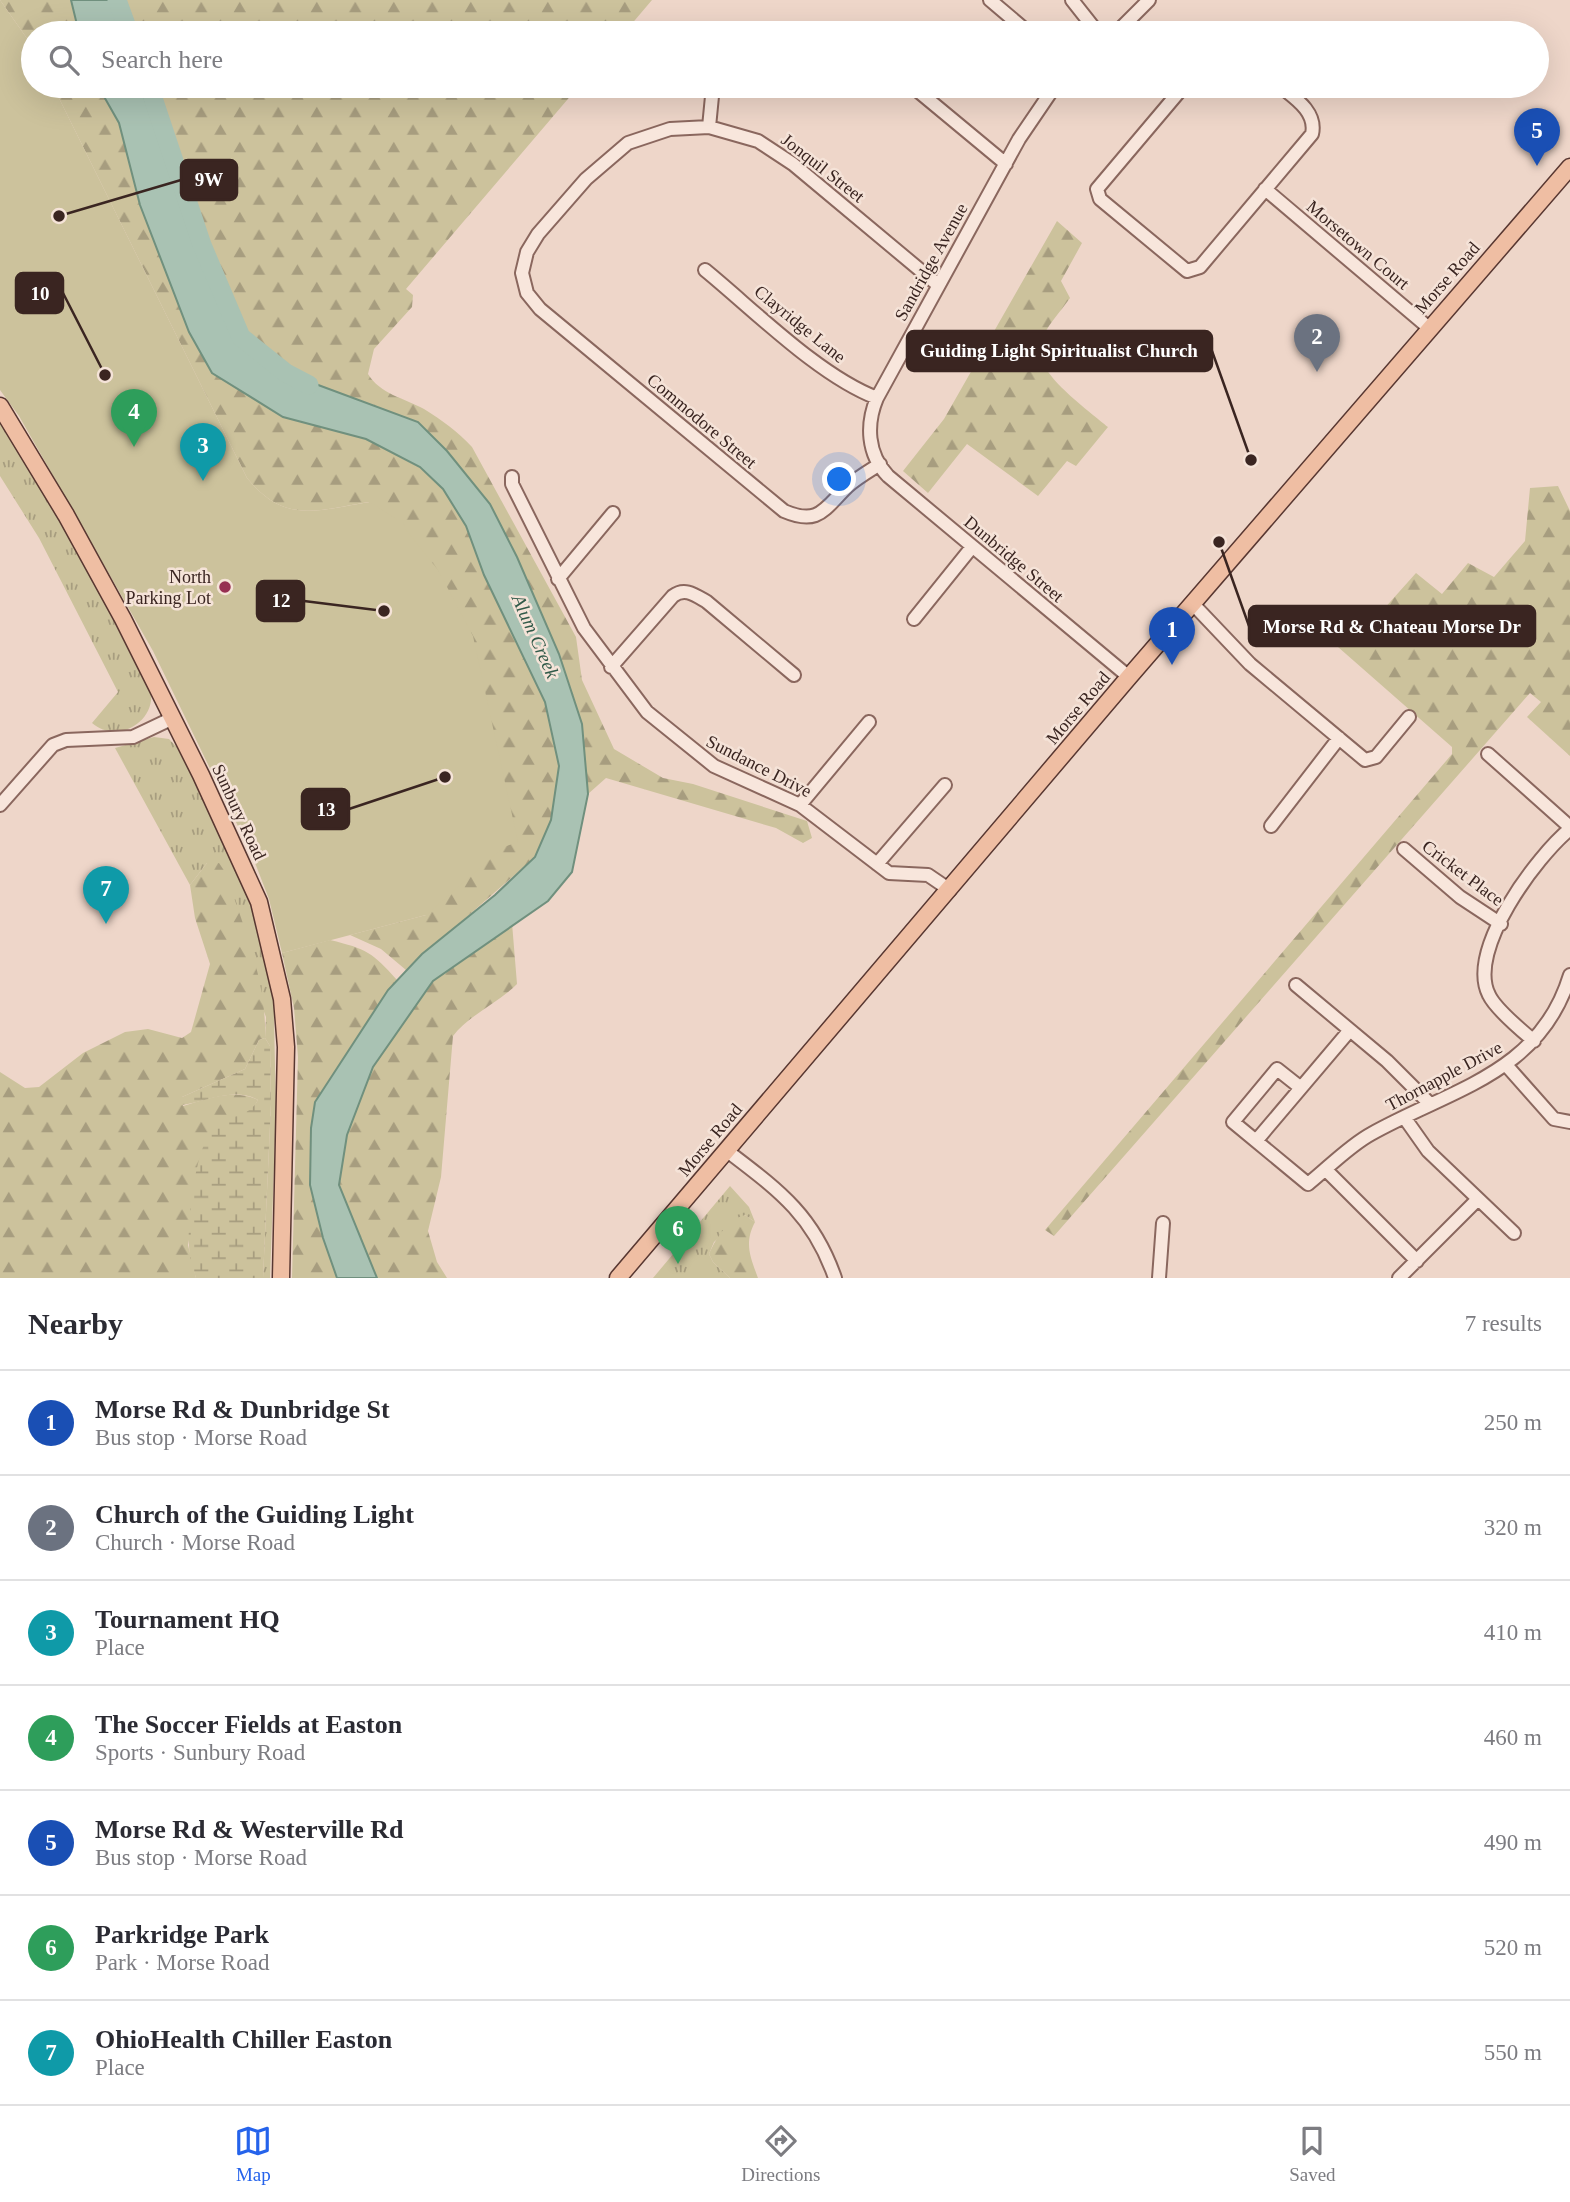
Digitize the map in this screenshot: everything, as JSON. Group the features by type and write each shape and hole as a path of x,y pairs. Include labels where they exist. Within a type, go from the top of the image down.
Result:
{"main road":[{"name":"Morse Road","path":"618,1278 1192,603 1570,167"},
{"name":"Sunbury Road","path":"0,406 66,514 173,718 259,902 282,999 286,1047 281,1278"}],"street":[{"path":"990,0 1014,21"},
{"path":"1072,0 1089,21"},
{"path":"1128,21 1149,0"},
{"path":"709,127 712,98"},
{"path":"926,98 1006,164"},
{"name":"Sandridge Avenue","path":"880,464 872,449 869,432 870,414 877,398 1006,164 1047,98"},
{"path":"1174,98 1097,189 1100,199 1187,271 1200,267 1312,134 1314,126 1305,107 1294,98"},
{"name":"Jonquil Street","path":"522,273 527,252 538,234 586,179 628,143 670,129 709,127 758,141 793,164 938,285"},
{"name":"Morsetown Court","path":"1265,189 1429,328"},
{"name":"Clayridge Lane","path":"705,270 821,366 856,390 877,398"},
{"name":"Commodore Street","path":"522,273 527,293 540,309 784,512 799,518 816,516 830,507 849,485 880,464"},
{"name":"Dunbridge Street","path":"880,464 888,476 1129,677"},
{"name":"Sundance Drive","path":"512,477 512,484 584,628 647,712 714,766 800,806 877,864 898,876 928,875 950,890"},
{"path":"558,579 613,513"},
{"path":"914,619 972,547"},
{"path":"611,667 673,596 685,592 707,602 794,675"},
{"path":"1192,603 1250,664 1365,760 1371,760 1409,717"},
{"path":"0,805 53,745 66,740 133,737 173,718"},
{"path":"800,806 869,722"},
{"path":"1271,826 1339,738"},
{"path":"1488,754 1570,828 1534,866 1501,924 1483,969 1489,995 1534,1041"},
{"path":"877,864 945,785"},
{"name":"Cricket Place","path":"1404,849 1460,897 1501,924"},
{"name":"Thornapple Drive","path":"1256,1141 1308,1184 1368,1135 1507,1066 1534,1041 1563,1000 1570,975"},
{"path":"1296,985 1350,1030 1430,1104"},
{"path":"1301,1088 1277,1069 1233,1122 1256,1141 1301,1088 1350,1030"},
{"path":"1507,1066 1554,1119 1570,1122"},
{"path":"1404,1117 1428,1151 1514,1233"},
{"path":"726,1150 773,1186 806,1219 835,1278"},
{"path":"1326,1170 1417,1261"},
{"path":"1399,1278 1478,1199"},
{"path":"1158,1278 1163,1223"}],"green space":[{"path":"0,0 71,0 76,21 21,21 21,30"},
{"path":"0,0 21,30 21,98 59,98 247,478 275,503 303,511 370,502 398,520 402,519 406,530 438,570 473,636 518,842 504,847 426,915 282,953 269,899 252,855 153,651 19,416 0,390"},
{"path":"110,0 652,0 634,21 116,21"},
{"path":"59,98 105,98 119,122 140,205 189,332 212,373 283,417 366,439 420,468 443,489 466,526 484,575 545,702 559,766 551,820 535,857 406,970 381,949 350,935 426,915 369,502 303,511 275,503 247,478"},
{"path":"144,98 569,98 406,289 413,295 412,307 374,349 368,374 386,391 437,417 472,447 576,637 582,680 614,749 663,778 693,784 807,821 812,838 803,843 776,828 606,778 588,794 582,724 559,654 490,504 418,422 286,373 241,337 202,244 164,127"},
{"path":"1057,221 1082,243 1061,281 1070,298 1046,331 1040,343 1039,354 1052,377 1108,427 1076,466 1067,461 1038,496 967,444 928,493 903,471 944,419"},
{"path":"0,414 49,493 151,692 147,713 132,727 112,731 92,723 118,692 39,538 0,476"},
{"path":"1558,486 1570,511 1570,756 1527,717 1541,702 1530,693 1054,1236 1045,1230 1452,754 1452,747 1338,647 1346,641 1336,627 1346,614 1365,630 1416,573 1442,594 1468,563 1494,577 1525,541 1530,488"},
{"path":"154,737 169,739 179,749 236,862 250,899 278,1009 274,1019 276,1111 270,1278 263,1278 271,1104 270,1046 265,1038 266,1017 207,863 190,885 115,748"},
{"path":"207,863 219,863 225,872 246,933 262,995 265,1038 259,1040 245,1069 182,1097 183,1106 230,1095 258,1100 252,1110 242,1116 192,1225 188,1245 196,1278 0,1278 0,1072 25,1088 39,1087 83,1053 125,1032 148,1029 182,1038 191,1032 210,964 195,918 190,885"},
{"path":"512,923 517,984 467,1021 453,1036 441,1177 428,1231 437,1262 447,1278 377,1278 339,1185 347,1135 373,1067 433,981"},
{"path":"330,940 368,953 397,980 315,1102 311,1128 323,1238 337,1278 292,1278 298,1057 294,1008 282,953"},
{"path":"265,1038 270,1046 271,1104 263,1278 196,1278 189,1250 190,1218 194,1181 203,1147 217,1125 249,1110 258,1100 248,1096 226,1095 172,1106 182,1097 245,1069 259,1040"},
{"path":"730,1186 749,1207 755,1222 745,1215 714,1242 709,1254 713,1262 730,1278 653,1278"},
{"path":"745,1215 755,1222 749,1243 758,1278 730,1278 713,1262 709,1254 723,1230"}],"water":[{"path":"71,0 110,0 116,21 76,21"},
{"path":"105,98 144,98 164,126 202,244 241,337 286,373 418,422 447,451 490,504 517,557 559,654 582,724 588,794 572,872 548,901 433,981 373,1067 347,1135 339,1185 377,1278 337,1278 323,1238 310,1185 311,1128 315,1102 388,990 422,954 495,895 535,857 551,820 559,766 545,702 484,575 466,526 443,489 420,467 366,439 283,417 212,373 189,332 140,205 119,123"}],"waterway":[{"name":"Alum Creek","path":"117,0 125,21"},
{"name":"Alum Creek","path":"153,98 202,245 241,337 286,373 309,385"}],"place":[{"name":"Morse Rd & Westerville Rd","path":"1537,166"},
{"name":"9W","path":"59,216"},
{"name":"Church of the Guiding Light","path":"1317,372"},
{"name":"10","path":"105,375"},
{"name":"The Soccer Fields at Easton","path":"134,447"},
{"name":"Guiding Light Spiritualist Church","path":"1251,460"},
{"name":"Tournament HQ","path":"203,481"},
{"name":"Morse Rd & Chateau Morse Dr","path":"1219,542"},
{"name":"North Parking Lot","path":"225,587"},
{"name":"12","path":"384,611"},
{"name":"Morse Rd & Dunbridge St","path":"1172,665"},
{"name":"13","path":"445,777"},
{"name":"OhioHealth Chiller Easton","path":"106,924"},
{"name":"Parkridge Park","path":"678,1264"}]}
